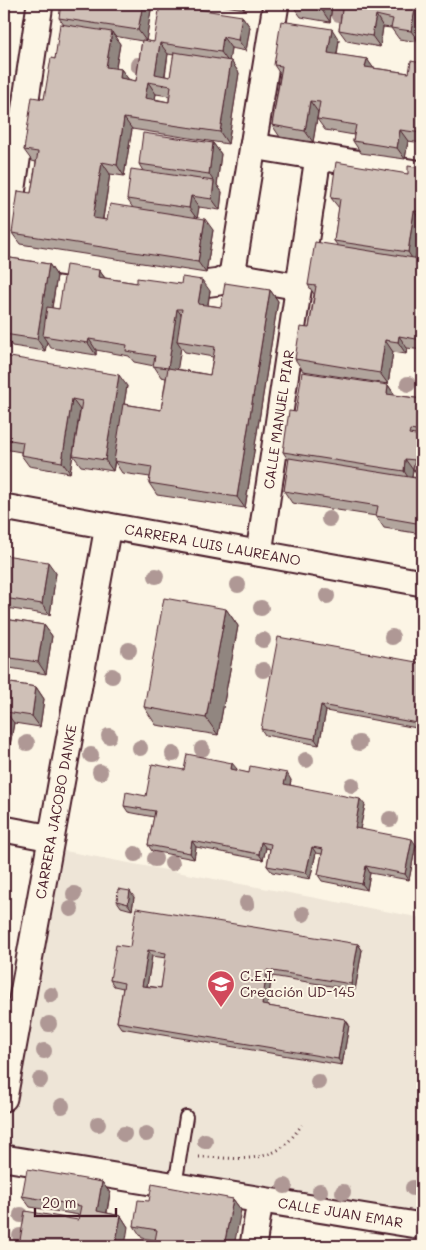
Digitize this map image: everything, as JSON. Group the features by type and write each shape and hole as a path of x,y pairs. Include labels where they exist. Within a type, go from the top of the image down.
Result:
{"street":[{"path":"40,4 13,126 4,241 12,253 19,256 209,284 219,282 232,275 299,287"},
{"path":"232,275 276,4"},
{"path":"253,146 422,174"},
{"name":"CALLE MANUEL PIAR","path":"259,553 318,157"},
{"name":"CARRERA LUIS LAUREANO","path":"4,507 422,583"},
{"name":"CARRERA JACOBO DANKE","path":"4,1098 108,526"},
{"path":"4,829 50,838"},
{"name":"CALLE JUAN EMAR","path":"4,1158 422,1226"},
{"name":"CALLE JUAN EMAR","path":"253,1246 260,1200"}],"lane":[{"path":"175,1186 186,1116"}],"path":[{"path":"179,1162 198,1157 254,1158 269,1154 282,1148 302,1125"}],"shaded area":[{"name":"C.E.I. Creación UD-145","path":"49,848 422,918 422,1226 4,1158 4,1098"}],"building":[{"path":"61,4 143,4 138,30 59,18"},
{"path":"160,4 242,16 238,40 223,37 221,52 160,43 155,74 170,77 174,52 231,61 220,132 124,118 117,165 102,162 93,218 107,220 110,204 205,219 198,262 12,233 18,191 31,193 38,152 24,150 32,97 44,99 51,58 55,59 60,24 112,32 106,67 121,69 120,78 136,81 142,40 154,42","holes":["148,82 171,86 169,102 145,98"]},
{"path":"293,4 323,4 322,10 293,6"},
{"path":"343,4 416,4 411,31 391,28 393,19 376,15 372,36 339,30"},
{"path":"281,21 332,29 328,53 367,59 365,67 409,73 411,61 422,63 422,133 400,130 397,148 353,141 356,125 317,119 320,102 310,101 305,131 272,125 282,66 274,65"},
{"path":"143,133 213,143 209,174 139,164"},
{"path":"336,162 408,174 408,166 422,168 422,212 414,211 408,252 334,241 340,199 331,198"},
{"path":"131,169 214,181 212,199 191,196 189,208 127,199"},
{"path":"315,242 420,259 418,268 422,268 422,340 399,336 398,342 385,340 380,373 295,359 300,327 309,328 316,286 308,285"},
{"path":"422,242 422,259 420,259"},
{"path":"4,257 49,264 37,339 4,334 6,319 4,318"},
{"path":"66,265 99,270 98,277 137,283 137,278 181,284 182,277 202,280 198,304 221,307 225,283 270,290 237,497 149,483 152,467 114,461 123,404 161,410 168,368 153,366 155,356 126,351 127,345 89,339 88,343 43,336 47,307 59,309","holes":["177,309 182,309 177,341 215,347 210,375 168,368"]},
{"path":"4,356 119,375 105,460 73,455 82,401 72,399 62,462 21,455 23,442 4,439"},
{"path":"302,372 388,385 387,394 422,399 422,432 410,430 409,434 422,436 422,471 413,469 415,460 405,459 404,471 283,452 289,411 296,412"},
{"path":"289,458 422,479 422,524 376,516 378,506 284,491"},
{"path":"5,555 48,562 42,604 4,598"},
{"path":"164,598 226,609 206,718 144,707"},
{"path":"4,619 44,625 38,662 4,657"},
{"path":"278,637 422,663 422,724 321,705 315,739 261,729"},
{"path":"4,682 36,687 32,716 6,712 4,724"},
{"path":"187,754 232,763 231,769 249,773 250,766 287,773 284,784 360,799 355,828 412,839 405,874 366,866 362,884 318,875 323,849 312,847 306,873 267,866 271,844 261,842 259,854 192,841 190,853 148,845 155,811 124,806 126,792 146,796 152,764 184,770"},
{"path":"118,889 130,891 128,904 117,901"},
{"path":"136,908 358,944 351,984 267,970 262,1005 345,1019 338,1059 117,1022 124,983 110,980 116,945 130,947","holes":["148,950 166,953 161,988 142,986"]},
{"path":"27,1169 102,1182 97,1211 121,1216 115,1246 19,1246 25,1211 78,1220 81,1206 22,1196"},
{"path":"152,1184 233,1199 224,1246 154,1246 157,1230 134,1226 138,1200 149,1201"}],"place":[{"name":"C.E.I. Creación UD-145","path":"221,1008"}]}
